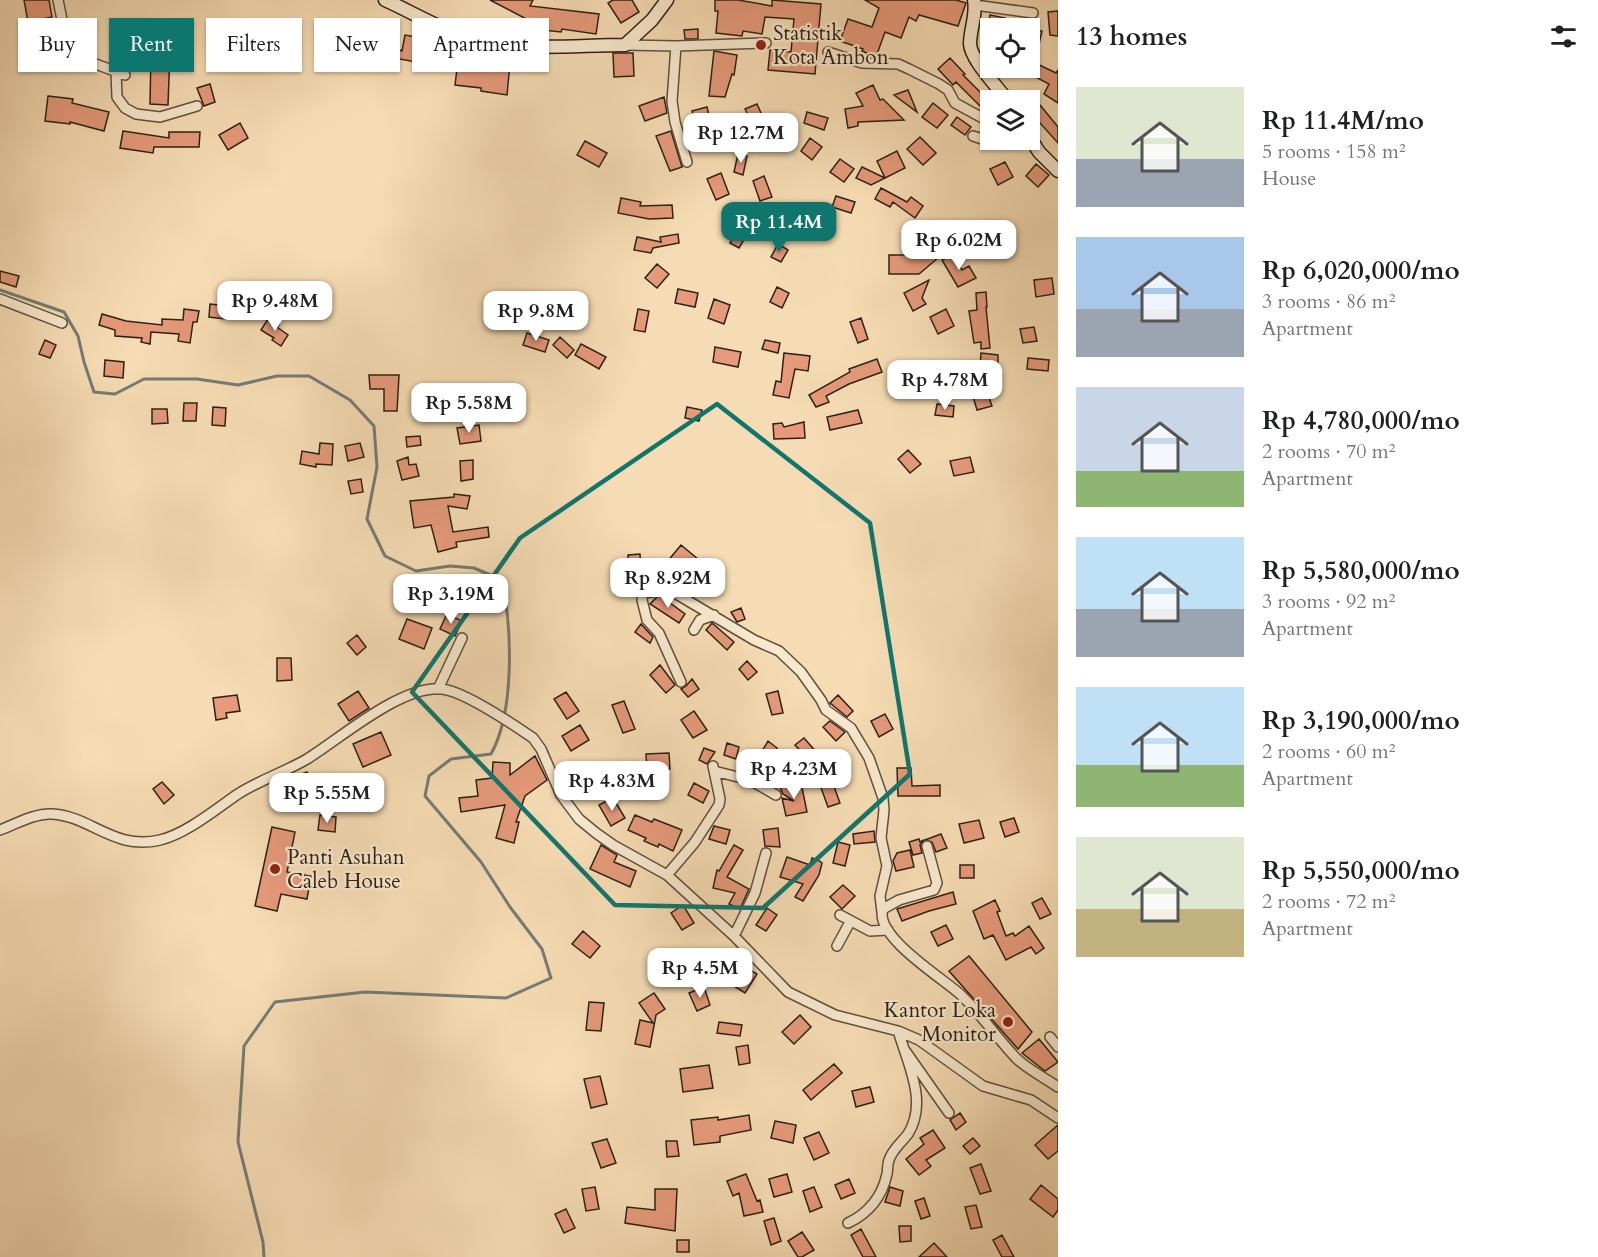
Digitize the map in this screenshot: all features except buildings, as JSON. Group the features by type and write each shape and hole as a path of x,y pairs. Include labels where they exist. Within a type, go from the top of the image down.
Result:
{"street":[{"path":"58,0 69,54 121,74 117,97 120,104 136,114 160,117 197,106"},
{"path":"385,0 456,33 482,41 525,45 676,46 766,43"},
{"path":"625,45 652,20 667,0"},
{"path":"1000,90 970,47 974,2 1034,13"},
{"path":"676,46 672,101 675,122 687,162"},
{"path":"828,52 862,63 898,64 939,84 948,90 955,103 980,117"},
{"path":"973,136 980,138"},
{"path":"1038,150 1058,171"},
{"path":"0,299 62,322"},
{"path":"681,682 658,633 647,620 642,600 643,593 652,592 659,586 663,586 714,615 753,640 779,651 801,672 826,710 851,728 869,758 884,804 881,838 887,866 880,896 882,920 913,958 963,997 1017,1059 1058,1087"},
{"path":"694,630 700,621 714,615"},
{"path":"438,689 462,638"},
{"path":"0,830 41,815 51,814 63,816 128,842 158,841 173,837 243,791 309,757 393,703 413,693 438,689 460,694 534,738 561,795 579,819 613,845 667,876 734,936 779,984 795,997 835,1015 898,1031 931,1047 983,1086 1031,1100 1058,1118"},
{"path":"667,876 695,842 719,805 714,768 750,780 776,795"},
{"path":"882,912 887,905 934,890 937,887 938,883 927,846"},
{"path":"734,936 755,893 766,853"},
{"path":"840,915 870,931 888,930"},
{"path":"837,946 850,922"},
{"path":"848,1223 867,1212 873,1205 887,1175 889,1160 909,1132 913,1120 917,1096 914,1078 898,1031"},
{"path":"1050,1037 1058,1047"},
{"path":"904,1049 949,1113"}],"highlighted area":[{"path":"717,404 870,523 910,774 763,908 615,905 412,692 520,538"}],"waterway":[{"path":"0,290 64,312 78,336 94,392 115,394 144,379 197,379 238,385 277,376 309,376 350,400 374,426 377,467 367,519 385,556 416,571 450,566 474,568 502,580 508,621 509,669 508,693 499,736 491,754 451,759 429,776 425,796 481,862 510,907 542,949 551,978 506,998 365,992 275,1002 244,1046 238,1142 263,1242 264,1257"}],"place":[{"name":"Statistik Kota Ambon","path":"761,45"},
{"name":"Panti Asuhan Caleb House","path":"275,869"},
{"name":"Kantor Loka Monitor","path":"1008,1022"}]}
